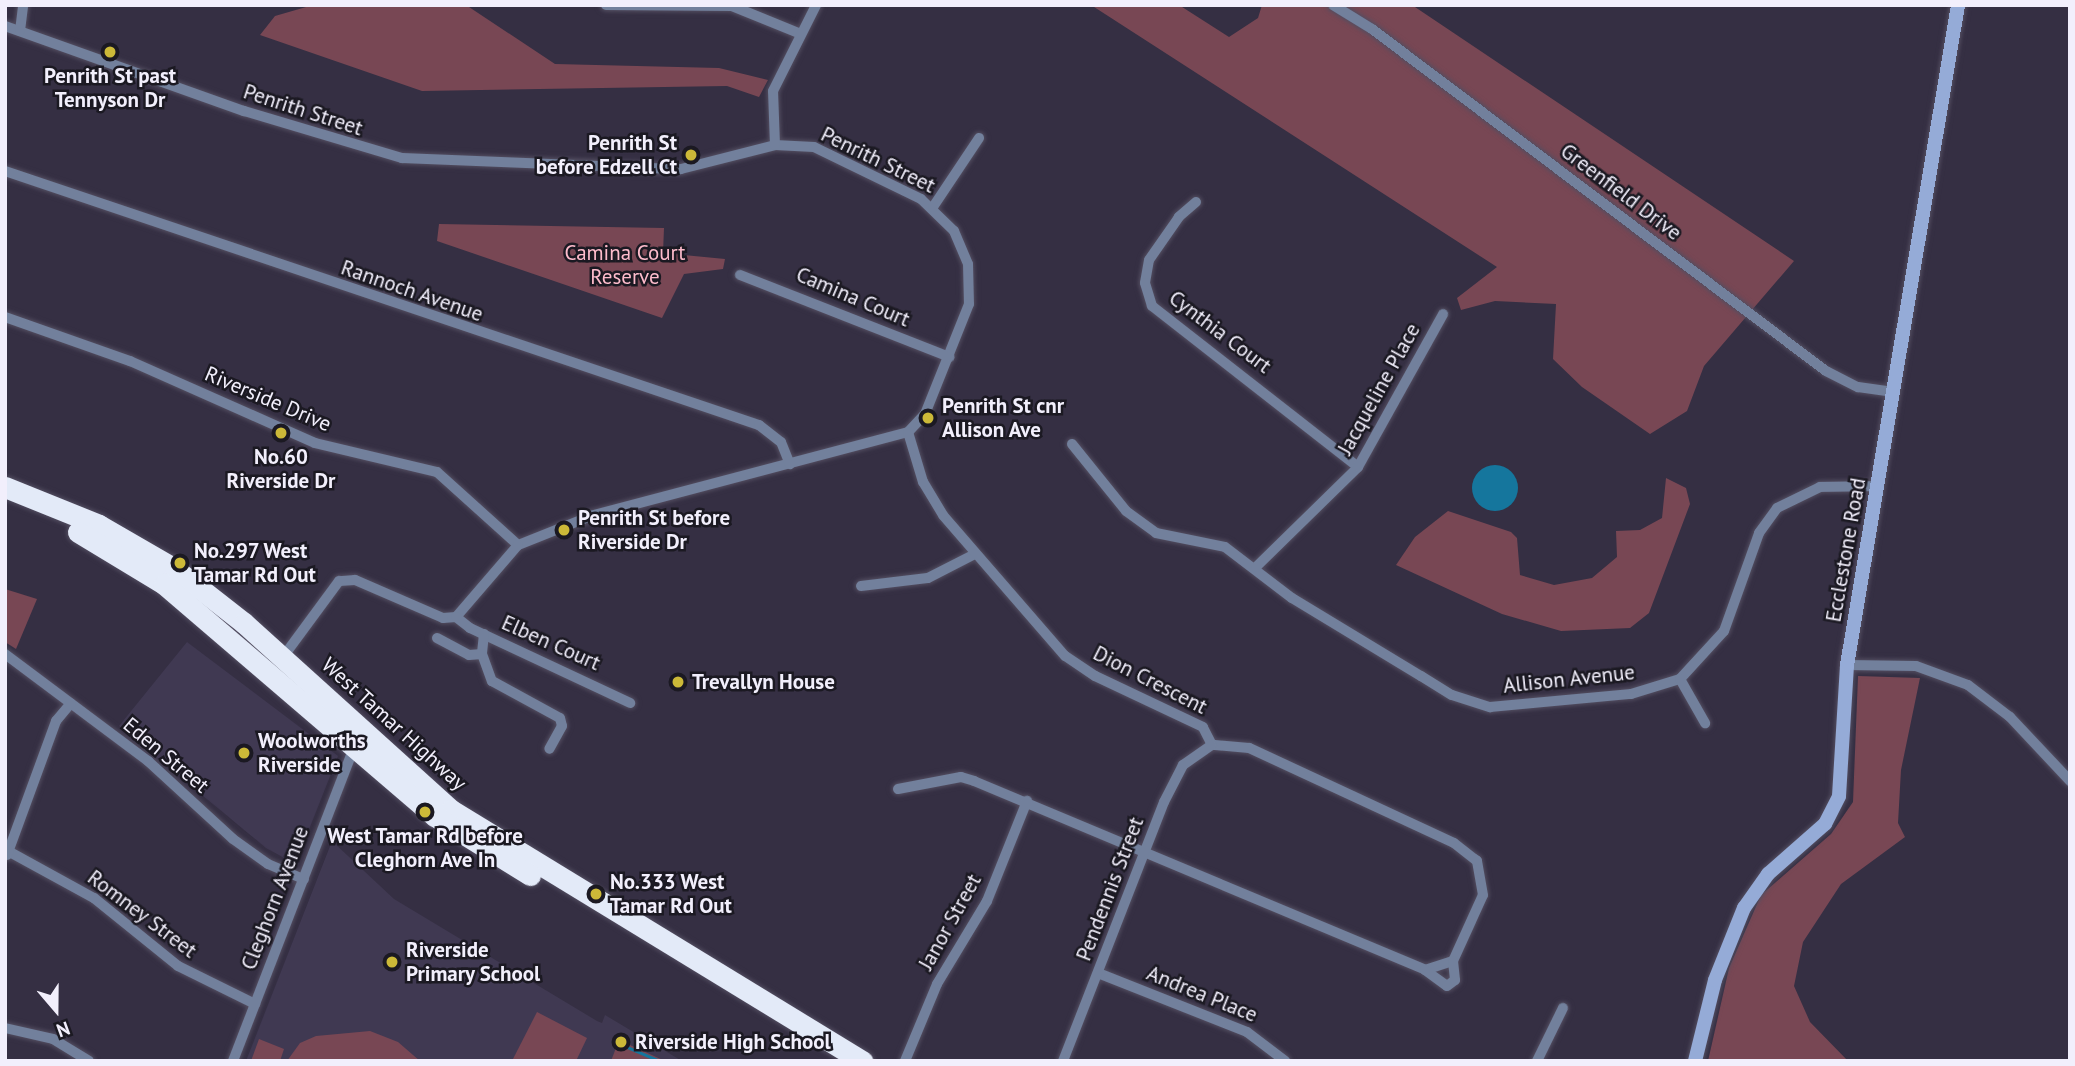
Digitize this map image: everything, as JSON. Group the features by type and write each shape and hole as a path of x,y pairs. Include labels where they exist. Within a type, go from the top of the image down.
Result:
{"highway":[{"name":"West Tamar Highway","path":"5,487 140,547 200,587 283,657 451,810 863,1061"},
{"name":"West Tamar Highway","path":"5,502 68,527 132,561 456,831 838,1061"},
{"path":"270,677 283,657"}],"main road":[{"name":"Ecclestone Road","path":"1695,1061 1715,980 1744,908 1768,874 1825,824 1835,808 1843,779 1847,665 1958,5"}],"street":[{"path":"20,31 23,5"},
{"path":"606,5 732,6 801,34"},
{"path":"775,145 771,99 816,5"},
{"name":"Greenfield Drive","path":"1333,5 1372,29 1826,371 1858,387 1894,392"},
{"name":"Penrith Street","path":"5,26 244,111 402,158 681,169 775,145 828,153 933,207 959,240 970,277 969,304 949,357 925,414 908,432"},
{"path":"933,207 979,138"},
{"name":"Rannoch Avenue","path":"5,171 759,425 781,442 790,464"},
{"name":"Cynthia Court","path":"1196,202 1179,217 1149,260 1145,283 1152,306 1359,467"},
{"name":"Camina Court","path":"740,275 949,357"},
{"name":"Jacqueline Place","path":"1256,568 1359,467 1443,314"},
{"name":"Riverside Drive","path":"5,317 130,361 314,443 437,472 518,545"},
{"path":"283,657 344,579 443,618 457,617 518,545 591,516 908,432"},
{"name":"Dion Crescent","path":"898,789 961,777 1146,849 1425,970 1447,986 1455,980 1453,961 1483,895 1482,873 1469,852 1249,748 1212,745 1203,727 1095,676 1065,656 975,554 932,499 908,432"},
{"name":"Allison Avenue","path":"1072,444 1126,511 1156,533 1224,547 1256,568 1292,598 1471,703 1510,707 1617,695 1680,679"},
{"path":"1705,723 1680,679 1724,631 1759,533 1777,508 1820,487 1878,486"},
{"path":"861,586 928,578 975,554"},
{"name":"Elben Court","path":"457,617 484,634 630,703"},
{"path":"484,634 482,654 492,681 559,718 562,726 549,749"},
{"path":"437,638 469,655 482,654"},
{"name":"Eden Street","path":"5,654 148,761 233,839 268,864 304,878"},
{"path":"1847,665 1916,666 1968,685 2010,716 2070,782"},
{"path":"7,854 56,721 71,703"},
{"name":"Pendennis Street","path":"1063,1061 1146,849 1183,765 1212,745"},
{"name":"Cleghorn Avenue","path":"233,1061 354,748"},
{"name":"Janor Street","path":"905,1061 937,984 987,901 1027,802"},
{"name":"Romney Street","path":"7,854 94,898 178,966 255,1004"},
{"path":"1425,970 1453,961"},
{"name":"Andrea Place","path":"1098,973 1247,1032 1285,1061"},
{"path":"1537,1061 1563,1008"},
{"path":"5,1028 54,1039 89,1061"}],"shaded area":[{"name":"Woolworths Riverside","path":"187,642 338,756 299,855 290,852 286,859 266,848 119,726"},
{"name":"Riverside Primary School","path":"332,841 394,899 597,1021 602,1023 605,1015 682,1061 246,1061"}],"green space":[{"path":"313,5 466,5 555,64 719,68 768,80 759,97 727,86 422,91 260,35 275,16"},
{"path":"1091,5 1179,5 1229,37 1258,18 1262,5 1412,5 1794,261 1704,366 1687,411 1650,434 1582,387 1553,359 1556,304 1495,301 1461,310 1457,298 1497,267"},
{"name":"Camina Court Reserve","path":"439,224 664,228 663,253 725,259 723,269 684,274 662,318 437,241"},
{"path":"1666,478 1686,488 1690,504 1649,613 1630,628 1561,631 1502,614 1396,565 1415,537 1448,511 1511,532 1517,538 1520,575 1554,585 1592,578 1617,557 1616,531 1640,530 1662,518"},
{"path":"5,589 37,599 16,649 5,642"},
{"path":"1858,676 1920,678 1901,770 1898,823 1905,837 1841,884 1803,942 1794,986 1810,1022 1848,1061 1708,1061 1729,968 1761,895 1831,834 1853,802"},
{"path":"537,1012 587,1038 576,1061 513,1059"},
{"path":"370,1031 398,1042 420,1061 287,1061 300,1043 316,1036"},
{"path":"259,1039 284,1049 280,1061 251,1061"},
{"path":"619,1040 665,1061 611,1061"}],"water":[{"path":"1495,465 1511,472 1518,488 1511,504 1495,511 1479,504 1472,488 1479,472"}],"waterway":[{"path":"613,1041 660,1061"}],"place":[{"name":"Penrith St past Tennyson Dr","path":"110,52"},
{"name":"Penrith St before Edzell Ct","path":"691,155"},
{"name":"Penrith St cnr Allison Ave","path":"928,418"},
{"name":"No.60 Riverside Dr","path":"281,433"},
{"name":"Penrith St before Riverside Dr","path":"564,530"},
{"name":"No.297 West Tamar Rd Out","path":"180,563"},
{"name":"Trevallyn House","path":"678,682"},
{"name":"Woolworths Riverside","path":"244,753"},
{"name":"West Tamar Rd before Cleghorn Ave In","path":"425,812"},
{"name":"No.333 West Tamar Rd Out","path":"596,894"},
{"name":"Riverside Primary School","path":"392,962"},
{"name":"Riverside High School","path":"621,1042"}]}
